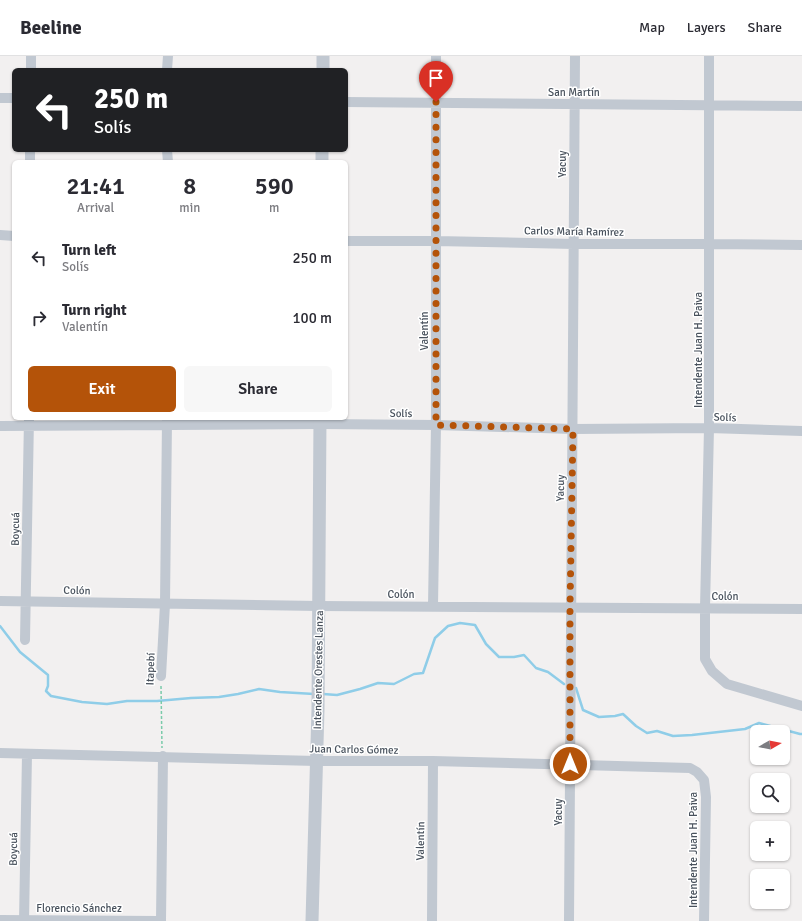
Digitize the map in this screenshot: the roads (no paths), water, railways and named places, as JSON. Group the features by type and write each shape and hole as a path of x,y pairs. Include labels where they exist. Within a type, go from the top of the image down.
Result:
{"street":[{"path":"31,56 31,68"},
{"path":"168,56 168,68"},
{"path":"323,56 323,68"},
{"name":"Valentín","path":"433,606 436,425 436,56"},
{"name":"Yacuy","path":"569,921 575,56"},
{"name":"Intendente Juan H. Paiva","path":"709,56 709,428 704,643 705,659 712,671 727,684 802,706"},
{"path":"0,98 12,98"},
{"name":"San Martín","path":"348,102 802,106"},
{"path":"0,235 12,236"},
{"name":"Carlos María Ramírez","path":"348,241 802,245"},
{"name":"Itapebí","path":"161,676 165,604 167,421"},
{"name":"Solís","path":"0,426 29,422 320,421 573,429 709,428 802,431"},
{"name":"Intendente Orestes Lanza","path":"312,921 318,709 320,421"},
{"name":"Boycuá","path":"25,640 29,422"},
{"name":"Colón","path":"0,601 319,606 802,609"},
{"name":"Juan Carlos Gómez","path":"0,753 433,761 690,768 704,780"},
{"name":"Boycuá","path":"24,920 26,754"},
{"path":"161,921 163,756"},
{"name":"Valentín","path":"432,921 433,761"},
{"name":"Intendente Juan H. Paiva","path":"704,780 706,797 704,921"},
{"name":"Florencio Sánchez","path":"0,920 158,921"}],"waterway":[{"path":"323,694 337,695 378,683 394,684 414,674 423,673 435,638 448,626 460,623 475,625 486,644 499,657 524,655 536,668 548,672 564,684"},
{"path":"0,626 20,652 48,675 48,686 46,691 51,696 82,702 107,704 127,701 157,701 219,697 259,689 314,694"},
{"path":"576,688 583,710 599,717 623,714 636,726 647,733 657,731 673,736 692,735 745,729 759,723 802,734"}]}
